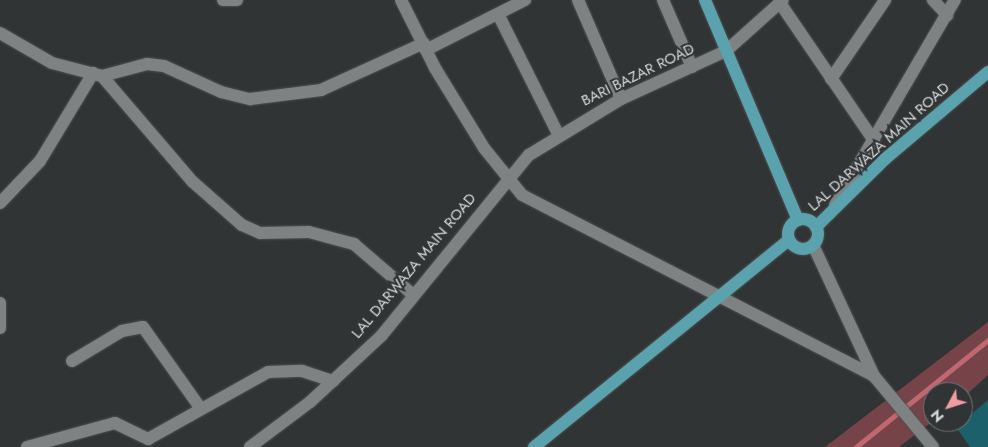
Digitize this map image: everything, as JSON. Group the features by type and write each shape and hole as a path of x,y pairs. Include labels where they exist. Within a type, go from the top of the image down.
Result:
{"main road":[{"path":"705,0 798,220 816,227 813,245 802,249 789,240"},
{"name":"LAL DARWAZA MAIN ROAD","path":"816,227 885,159 988,72"},
{"path":"534,447 789,240 790,226 798,220"}],"street":[{"path":"223,0 237,0"},
{"path":"401,0 425,46 506,178 543,208 717,299 874,376"},
{"path":"0,33 52,63 98,74 147,64 250,99 286,97 366,73 525,0"},
{"path":"578,0 621,99"},
{"path":"663,0 692,67"},
{"path":"832,78 885,0"},
{"path":"933,0 947,15"},
{"path":"831,212 955,0"},
{"path":"782,2 874,141"},
{"name":"BARI BAZAR ROAD","path":"506,178 558,134 621,99 726,51 782,2"},
{"path":"498,14 558,134"},
{"path":"0,203 40,161 98,74"},
{"path":"98,74 194,182 242,225 260,233 309,232 354,244 412,293"},
{"name":"LAL DARWAZA MAIN ROAD","path":"250,447 333,381 382,334 412,293 506,178"},
{"path":"813,245 874,376 932,446"},
{"path":"0,303 0,328"},
{"path":"72,361 122,331 143,327 200,409"},
{"path":"27,447 115,423 148,439 268,372 302,371 333,381"}],"shaded area":[{"path":"988,322 988,375 973,389 973,382 923,382 923,429 899,447 825,447"}],"building":[{"path":"988,400 988,447 970,447 960,432 973,432 973,413"}],"waterway":[{"path":"856,447 988,340"}]}
